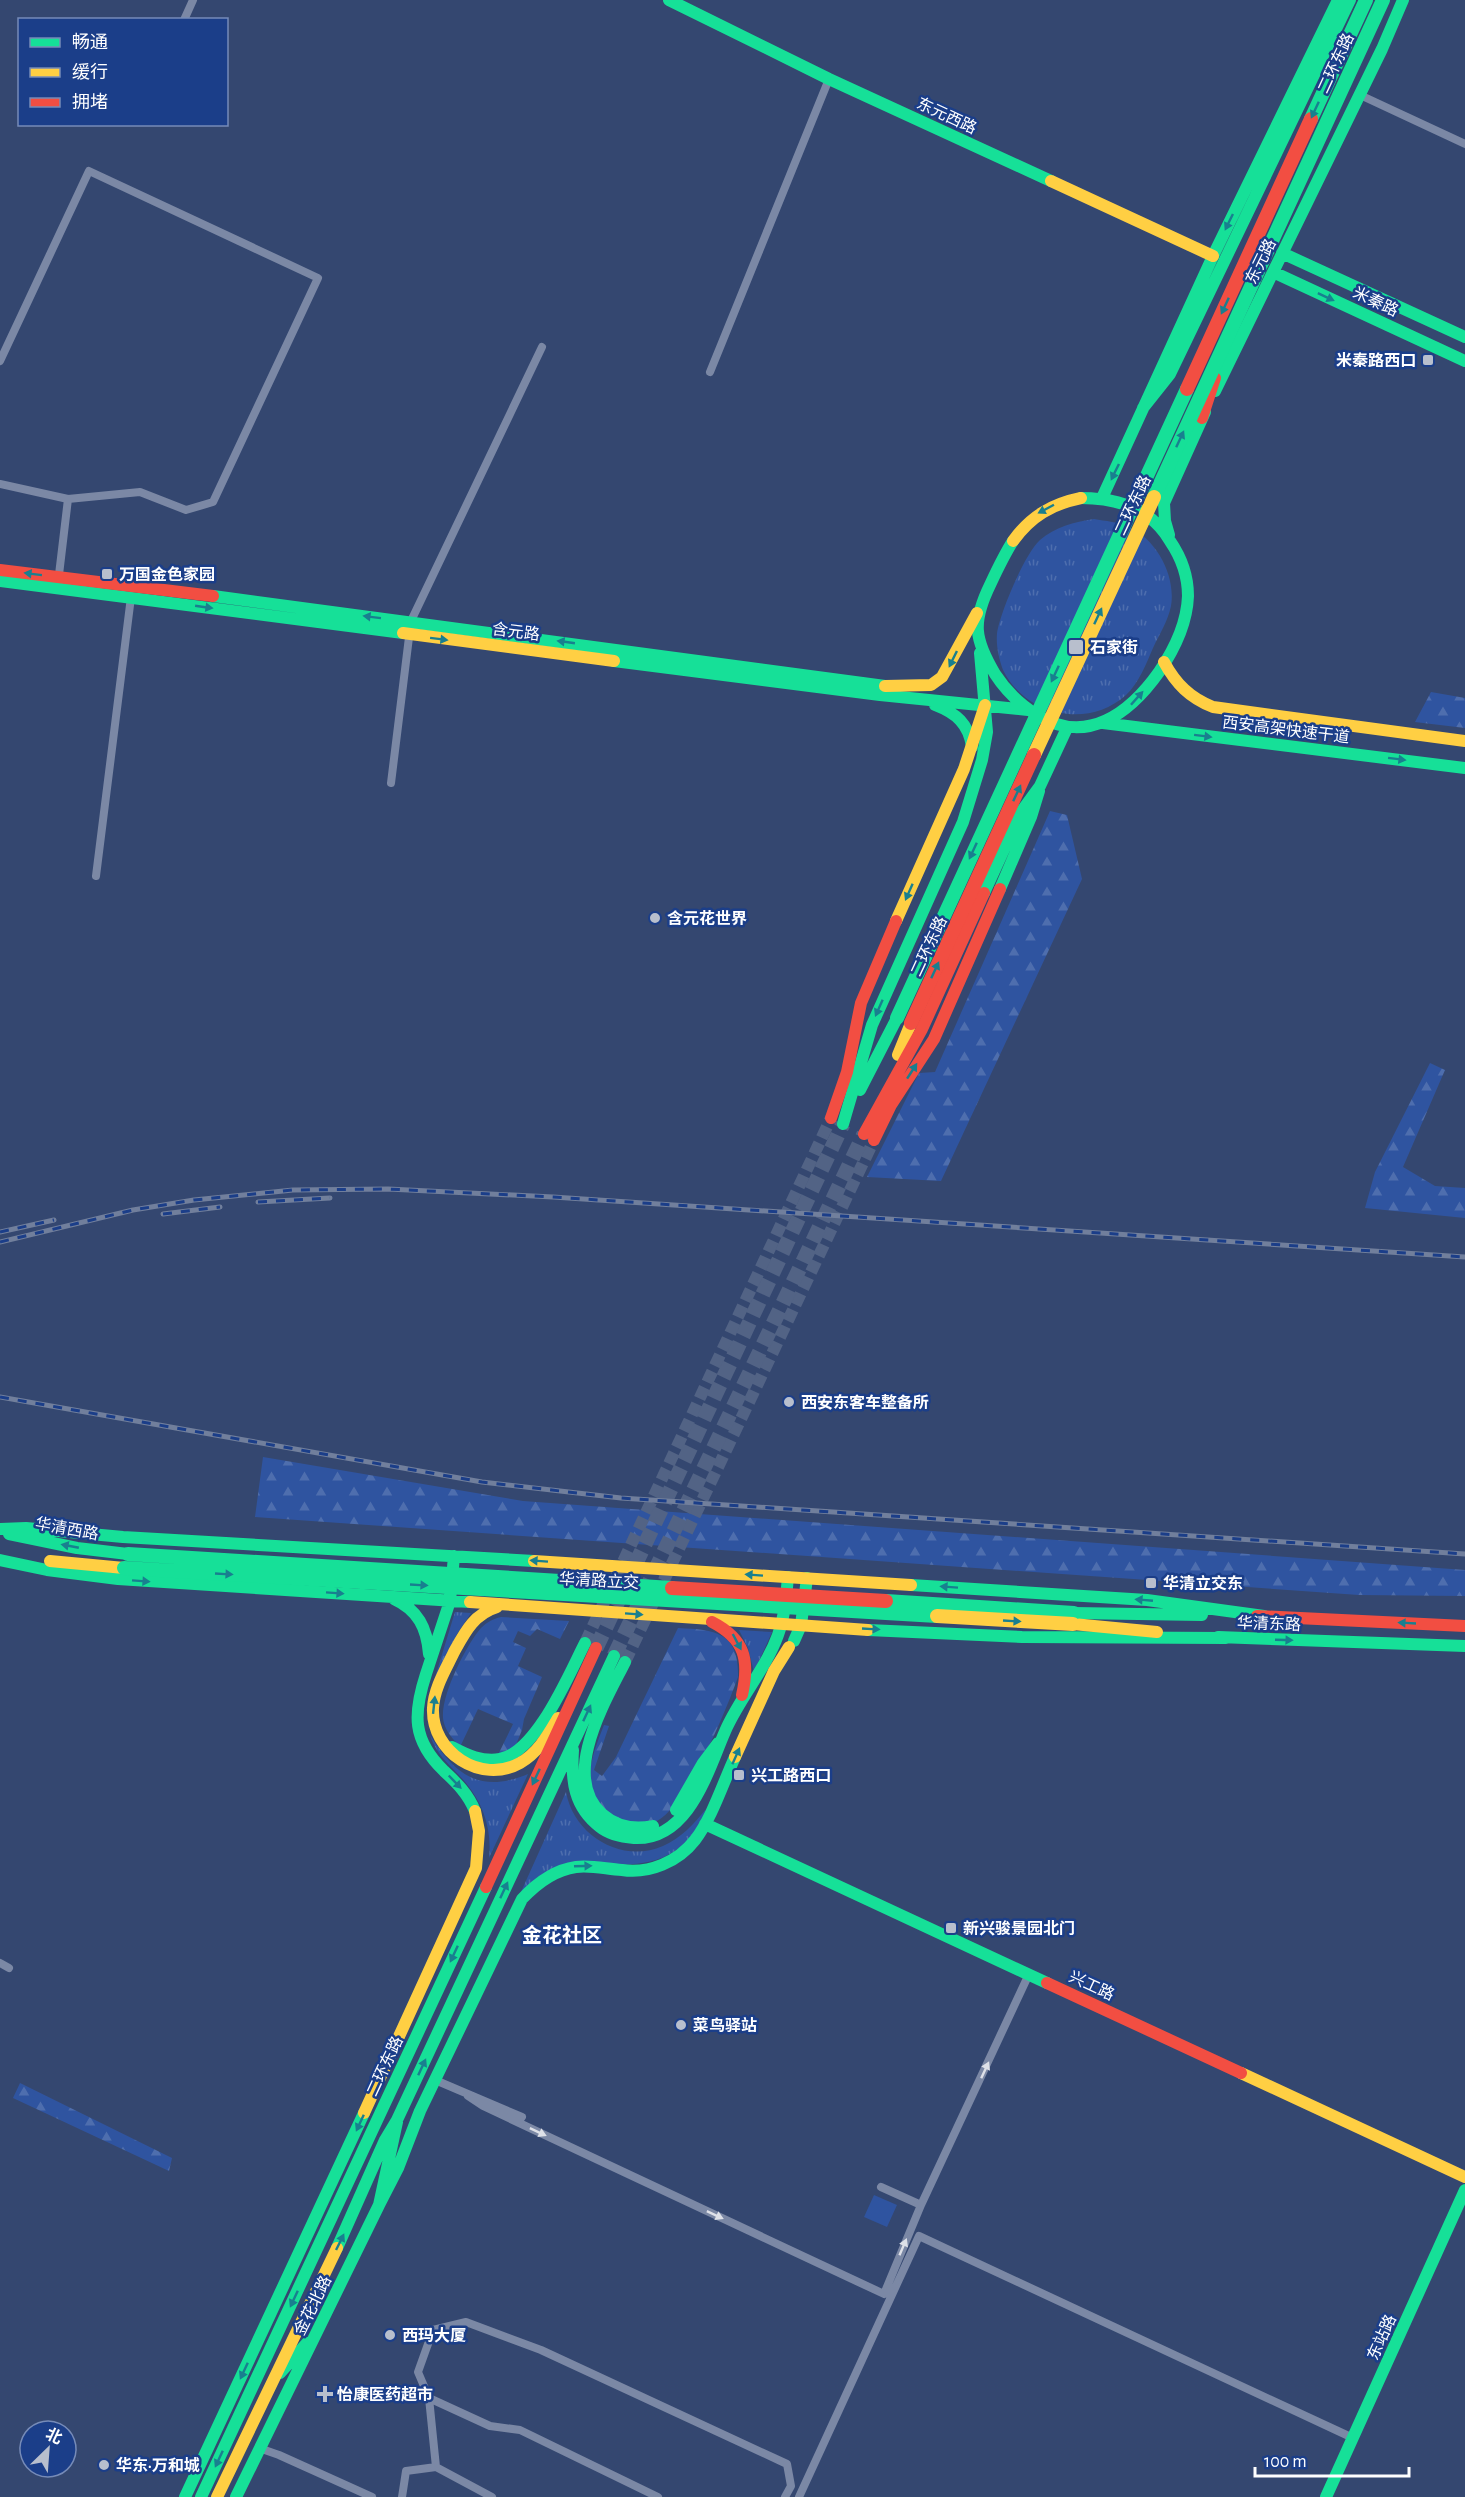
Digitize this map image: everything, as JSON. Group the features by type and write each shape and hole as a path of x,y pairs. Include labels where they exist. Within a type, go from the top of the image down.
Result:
{"main road":[{"name":"东元西路","path":"669,0 829,79 1213,256"},
{"path":"979,636 987,659 1002,684 1028,710 1067,728 1086,728 1103,723 1121,713 1136,700 1164,662 1184,623 1188,597 1183,570 1171,539 1161,526 1138,508 1102,498 1213,256 1338,0"},
{"path":"1143,408 1170,374 1350,0"},
{"name":"二环东路","path":"837,1121 897,1017 1366,0"},
{"name":"二环东路","path":"878,1106 910,1023 1383,0"},
{"path":"1202,418 1210,389 1392,0"},
{"name":"东元路","path":"1171,539 1165,521 1164,503 1202,418 1360,95 1403,0"},
{"name":"米秦路","path":"1282,253 1465,337"},
{"name":"米秦路","path":"1273,272 1465,361"},
{"name":"含元路","path":"0,581 58,583 894,687 922,687 937,681 947,671 1007,550 1029,520 1042,510 1064,501 1102,498"},
{"name":"含元路","path":"0,570 131,597 409,628 920,700 985,704 1028,710"},
{"path":"837,1121 872,1025 963,822 974,791 987,732 977,625 980,607"},
{"name":"西安高架快速干道","path":"1164,662 1174,682 1183,691 1213,706 1465,741"},
{"path":"920,700 939,706 960,718 970,731 974,791"},
{"path":"837,1121 861,1003 868,982 964,769 985,704"},
{"name":"西安高架快速干道","path":"1103,723 1465,768"},
{"path":"1040,786 1021,812 922,1029 878,1106 869,1137 934,1039 1031,817 1040,786 1067,728"},
{"path":"0,1531 26,1528 123,1538 1147,1600 1264,1616"},
{"name":"华清西路","path":"0,1531 78,1548 128,1554"},
{"name":"华清路立交","path":"128,1554 1073,1618"},
{"path":"426,1674 450,1601 453,1557"},
{"path":"0,1558 24,1566 121,1579 585,1611 834,1627 1120,1640 1226,1638"},
{"name":"华清西路","path":"0,1558 124,1568"},
{"path":"585,1611 594,1609 598,1604 601,1576 596,1568 590,1565"},
{"name":"华清路立交","path":"124,1568 1073,1618"},
{"path":"670,1616 664,1615 659,1609 662,1581 669,1573 676,1570"},
{"path":"578,1734 570,1762 570,1778 584,1813 592,1823 604,1831 633,1838 661,1832 686,1811 709,1776 741,1698 758,1676 782,1623 788,1577"},
{"path":"378,2205 398,2168 415,2122 515,1913 529,1891 552,1874 568,1867 596,1866 633,1872 663,1864 689,1849 705,1824 774,1671 801,1625 807,1578"},
{"path":"323,2204 467,1889 480,1850 480,1824 474,1807 460,1786 432,1759 420,1734 419,1703 429,1655 428,1638 421,1619 404,1604 380,1596"},
{"path":"510,1605 490,1608 479,1614 461,1638 434,1702 434,1721 439,1734 453,1755 465,1765 483,1771 504,1770 521,1762 540,1746 578,1686"},
{"name":"华清东路","path":"1073,1618 1264,1616 1465,1626"},
{"path":"689,1617 715,1623 731,1632 736,1638 745,1665 741,1698"},
{"name":"华清东路","path":"1073,1618 1226,1638 1465,1646"},
{"path":"791,1644 801,1633 811,1629 834,1627"},
{"path":"774,1641 780,1634 786,1634 791,1644"},
{"name":"二环东路","path":"201,2497 578,1686 590,1646 536,1733 516,1753 502,1759 481,1760 452,1747 439,1734"},
{"path":"217,2497 353,2214 385,2140 397,2120 578,1734 620,1659 593,1733 584,1767 583,1783 587,1795 605,1818 621,1825 645,1828 667,1819 679,1807 703,1763 727,1728"},
{"name":"兴工路","path":"705,1824 1465,2177"},
{"path":"323,2204 381,2113"},
{"name":"金花北路","path":"236,2497 378,2205 394,2144 397,2120"},
{"name":"东站路","path":"1326,2497 1465,2190"},
{"name":"金花北路","path":"185,2497 323,2204"},
{"path":"273,2381 317,2331"}],"street":[{"path":"185,18 194,0"},
{"path":"710,372 829,79"},
{"path":"1360,95 1465,144"},
{"path":"0,362 89,171 318,278 213,502 186,510 140,492 68,499 0,484"},
{"path":"391,783 409,628 542,347"},
{"path":"58,583 68,499"},
{"path":"96,876 131,597"},
{"path":"0,1963 9,1968"},
{"path":"435,2080 483,2106 884,2294 921,2205 1029,1974"},
{"path":"468,2096 489,2101 522,2117"},
{"path":"881,2187 921,2205"},
{"path":"799,2497 919,2236 1353,2438"},
{"path":"436,2467 429,2398 418,2372 434,2330 466,2322 541,2350 787,2464 791,2486 785,2497"},
{"path":"429,2398 490,2426 520,2430 658,2497"},
{"path":"258,2448 279,2455 372,2497"},
{"path":"402,2497 406,2471 436,2467 492,2497"}],"green space":[{"path":"1094,519 1125,525 1139,533 1156,550 1167,571 1172,595 1171,606 1142,673 1126,695 1110,706 1093,712 1076,714 1058,712 1041,707 1026,698 1013,685 1003,670 997,648 997,634 1002,613 1034,547 1046,535 1058,528"},
{"path":"1431,692 1465,698 1465,728 1415,722"},
{"path":"1050,811 1067,815 1082,879 941,1181 867,1177 919,1073 935,1072"},
{"path":"1430,1063 1445,1070 1403,1167 1435,1186 1465,1188 1465,1218 1365,1208 1375,1172"},
{"path":"263,1457 523,1501 1465,1570 1465,1596 1359,1595 255,1517"},
{"path":"455,1612 471,1613 457,1634 433,1684"},
{"path":"501,1617 569,1621 560,1639 537,1629 530,1636 518,1631 513,1642 526,1648 518,1666 542,1677 513,1752 497,1757 513,1724 478,1709 460,1747 446,1730 443,1714 454,1674 468,1647 483,1626"},
{"path":"678,1628 704,1630 723,1636 734,1651 738,1677 704,1756 681,1797 669,1812 653,1822 616,1821 597,1802 590,1787 590,1769 595,1750 604,1725 609,1726 594,1770 602,1776 616,1757"},
{"path":"739,1630 772,1632 754,1672 748,1648"},
{"path":"430,1735 449,1761 470,1777 496,1782 528,1774 489,1858 488,1828 478,1800 441,1755"},
{"path":"566,1792 571,1808 589,1833 616,1848 632,1851 647,1851 670,1843 687,1830 706,1809 690,1837 669,1854 642,1863 582,1862 572,1866 516,1903"},
{"path":"20,2083 172,2158 169,2171 13,2098"},
{"path":"874,2195 897,2205 887,2227 864,2217"}],"tunnel":[{"path":"585,1643 831,1118"},
{"path":"596,1648 843,1124"},
{"path":"614,1656 864,1134"},
{"path":"625,1662 874,1140"}],"railway":[{"path":"0,1242 133,1210 194,1200 293,1190 388,1189 553,1197 1465,1257"},
{"path":"258,1202 330,1198"},
{"path":"163,1214 220,1207"},
{"path":"0,1232 54,1220"},
{"path":"0,1397 482,1482 621,1498 1465,1554"}],"traffic: fast":[{"path":"669,0 829,79 1051,181"},
{"path":"1102,498 1213,256 1338,0"},
{"path":"1143,408 1170,374 1350,0"},
{"path":"1311,119 1366,0"},
{"path":"1154,497 1383,0"},
{"path":"1215,391 1382,49 1403,0"},
{"path":"1282,253 1465,337"},
{"path":"1273,272 1465,361"},
{"path":"897,1018 1187,389"},
{"path":"1169,535 1164,503 1205,412"},
{"path":"1013,541 984,598 978,620 979,640 999,680 1020,702 1037,715 1055,724 1073,727 1090,726 1121,712 1147,687 1165,664 1182,626 1188,589 1183,567 1174,547 1153,520 1132,507 1120,503 1081,498"},
{"path":"0,581 403,633"},
{"path":"213,596 885,686"},
{"path":"843,1124 872,1025 963,822 982,760 987,732 980,653"},
{"path":"614,661 880,695 1028,710"},
{"path":"935,705 960,720 968,732 972,747"},
{"path":"1103,723 1465,768"},
{"path":"984,893 1021,812 1040,786 1067,728"},
{"path":"1000,889 1031,817 1039,791"},
{"path":"860,1090 897,1018"},
{"path":"0,1529 26,1528 123,1537 534,1561"},
{"path":"9,1534 77,1548 128,1554"},
{"path":"128,1554 672,1588"},
{"path":"426,1674 450,1601 454,1556"},
{"path":"0,1560 47,1570 118,1579 470,1602"},
{"path":"124,1568 937,1616"},
{"path":"573,1750 576,1793 585,1811 600,1827 616,1835 634,1838 654,1836 670,1827 684,1814 695,1798 733,1715 773,1647 782,1621 788,1577"},
{"path":"794,1641 801,1625 807,1578"},
{"path":"911,1585 1147,1600 1264,1616"},
{"path":"394,1599 402,1603 420,1621 426,1636 429,1654"},
{"path":"886,1601 1074,1613"},
{"path":"1074,1613 1202,1615"},
{"path":"868,1630 1022,1637 1226,1638"},
{"path":"1218,1637 1465,1646"},
{"path":"452,1747 487,1760 500,1759 514,1753 527,1742 550,1710 585,1643"},
{"path":"337,2248 385,2140 397,2120 614,1656"},
{"path":"625,1662 607,1697 590,1739 585,1780 590,1798 602,1814 626,1826 639,1828 653,1826"},
{"path":"426,1674 418,1714 421,1737 434,1760 462,1789 475,1811"},
{"path":"676,1810 703,1763 718,1743"},
{"path":"379,2205 398,2168 420,2111 522,1899 546,1878 560,1871 587,1866 642,1870 662,1865 680,1855 695,1840 707,1821 735,1757"},
{"path":"705,1824 1047,1983"},
{"path":"201,2497 486,1887"},
{"path":"185,2497 364,2113"},
{"path":"236,2497 379,2205 397,2122"},
{"path":"1326,2497 1465,2190"},
{"path":"280,2373 307,2343"}],"traffic: slow":[{"path":"1051,181 1213,256"},
{"path":"1034,755 1154,497"},
{"path":"1013,541 1043,512 1081,498"},
{"path":"885,686 931,685 942,677 977,613"},
{"path":"403,633 614,661"},
{"path":"1164,662 1184,689 1213,707 1465,741"},
{"path":"896,921 964,769 985,705"},
{"path":"898,1055 911,1023"},
{"path":"50,1561 124,1568"},
{"path":"534,1561 911,1585"},
{"path":"470,1602 868,1630"},
{"path":"497,1607 482,1614 466,1631 441,1679 433,1708 440,1738 449,1751 475,1767 490,1770 505,1769 520,1763 532,1754 558,1718"},
{"path":"937,1616 1073,1624"},
{"path":"1073,1624 1157,1632"},
{"path":"735,1757 774,1671 789,1647"},
{"path":"364,2113 476,1868 479,1831 475,1811"},
{"path":"1241,2073 1465,2177"},
{"path":"217,2497 337,2248"}],"traffic: jam":[{"path":"1187,389 1311,119"},
{"path":"1202,418 1215,378"},
{"path":"0,570 213,596"},
{"path":"911,1023 1034,755"},
{"path":"874,1140 891,1105 934,1039 1000,889"},
{"path":"864,1134 922,1029 984,893"},
{"path":"831,1118 847,1072 861,1003 896,921"},
{"path":"672,1588 886,1601"},
{"path":"1257,1616 1465,1626"},
{"path":"712,1622 732,1636 742,1652 745,1661 742,1695"},
{"path":"486,1887 596,1648"},
{"path":"1047,1983 1241,2073"}],"place":[{"name":"米秦路西口","path":"1428,360"},
{"name":"万国金色家园","path":"107,574"},
{"name":"石家街","path":"1076,647"},
{"name":"含元花世界","path":"655,918"},
{"name":"西安东客车整备所","path":"789,1402"},
{"name":"华清立交东","path":"1151,1583"},
{"name":"兴工路西口","path":"739,1775"},
{"name":"新兴骏景园北门","path":"951,1928"},
{"name":"菜鸟驿站","path":"681,2025"},
{"name":"西玛大厦","path":"390,2335"},
{"name":"怡康医药超市","path":"325,2394"},
{"name":"华东·万和城","path":"104,2465"}],"district":[{"name":"金花社区","path":"562,1935"}]}
